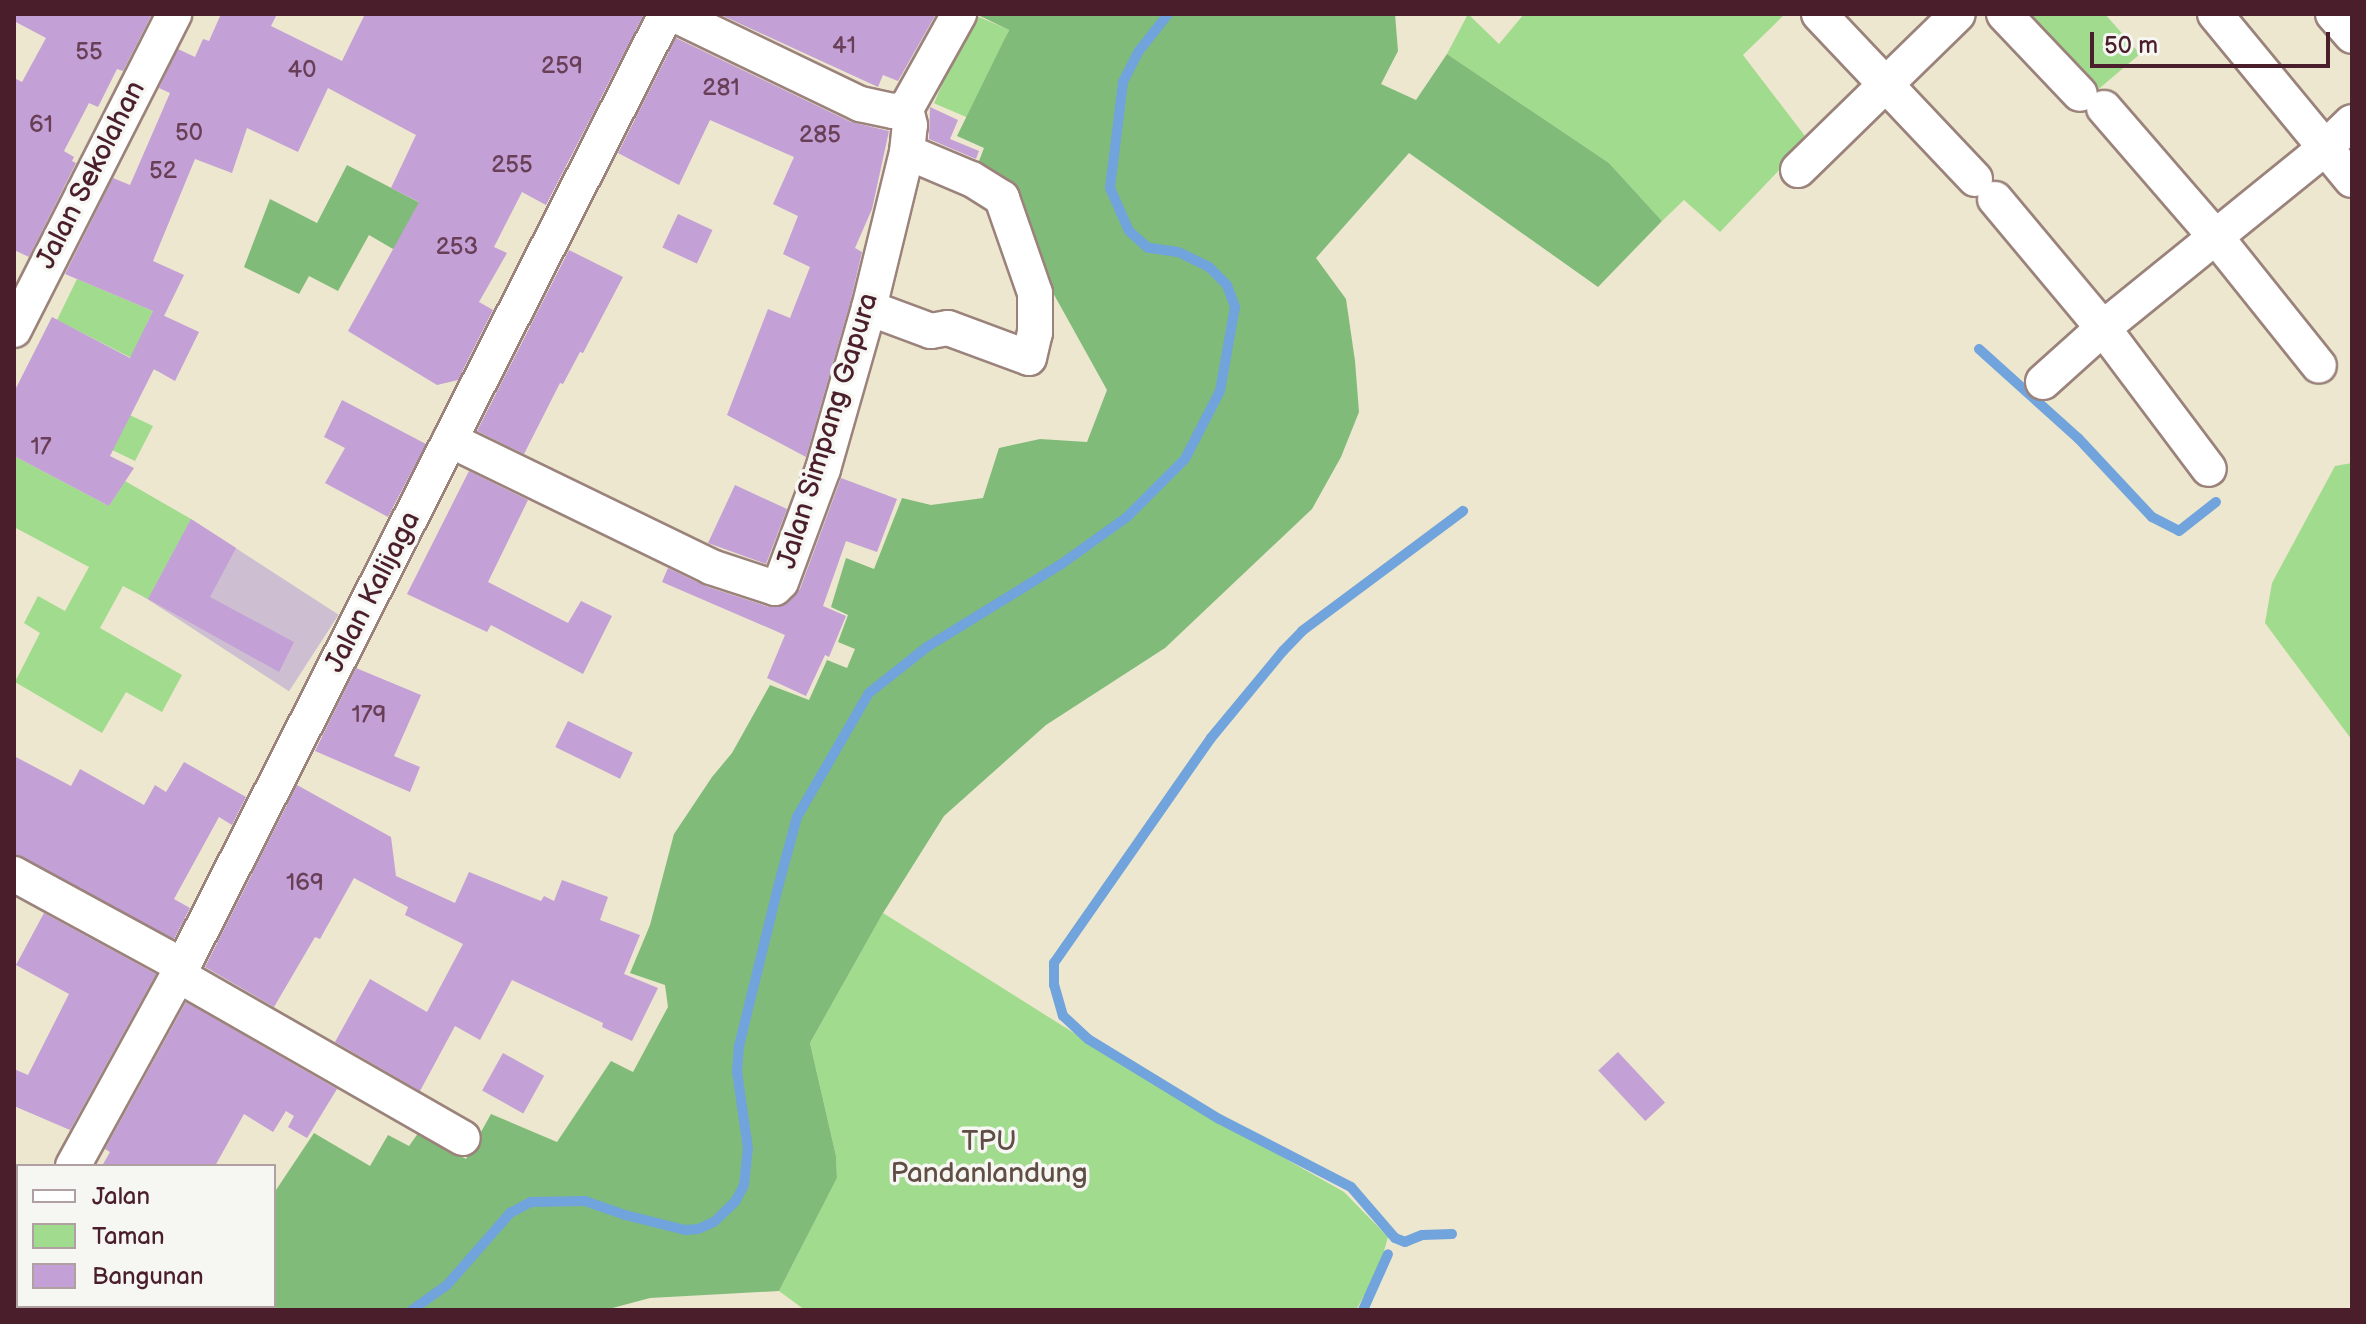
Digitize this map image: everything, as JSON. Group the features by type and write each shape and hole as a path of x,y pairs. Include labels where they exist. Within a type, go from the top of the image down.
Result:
{"street":[{"name":"Jalan Kalijaga","path":"74,1164 181,970 666,14"},
{"path":"674,14 860,104 893,111 906,109 959,14"},
{"path":"1819,14 1985,189 2103,328 2209,469"},
{"path":"1798,170 1958,14"},
{"path":"2004,14 2092,101 2215,236 2319,366"},
{"path":"2215,14 2352,180"},
{"path":"2333,14 2352,36"},
{"name":"Jalan Sekolahan","path":"14,330 167,16"},
{"name":"Jalan Simpang Gapura","path":"450,440 711,567 775,588 781,582 823,469 869,308 907,152 910,125 906,109"},
{"path":"2043,382 2103,328 2325,148 2352,122"},
{"path":"869,308 931,331 948,328 1029,358 1035,333 1035,293 1002,198 971,179 907,152"},
{"path":"14,874 463,1138"}],"shaded area":[{"path":"191,519 339,615 289,691 141,595"}],"green space":[{"path":"972,14 1009,30 971,119 934,103"},
{"path":"976,14 1395,14 1398,51 1381,84 1416,100 1447,54 1609,163 1662,221 1598,287 1409,153 1316,258 1346,299 1355,361 1359,412 1341,457 1312,509 1165,648 1046,725 944,816 883,913 810,1043 836,1156 837,1178 779,1291 650,1298 605,1310 76,1310 276,1308 276,1190 314,1133 370,1166 388,1135 409,1146 419,1132 466,1159 491,1114 557,1142 611,1061 633,1072 668,1007 665,985 630,973 650,925 674,834 732,753 770,685 809,700 827,660 847,668 855,649 838,642 848,615 831,607 846,558 874,569 902,498 931,505 983,498 999,448 1040,439 1087,442 1107,390 1047,282 974,174 984,148 957,136 1009,30"},
{"path":"1468,14 1499,44 1524,14 1785,14 1743,55 1808,140 1720,232 1684,200 1662,221 1609,163 1447,54"},
{"path":"2019,14 2105,14 2140,54 2095,92"},
{"path":"347,165 428,207 393,249 369,235 338,291 309,276 299,294 244,267 270,199 317,223"},
{"path":"77,279 153,311 147,323 174,337 157,371 57,320"},
{"path":"100,401 153,426 135,461 71,430"},
{"path":"14,456 109,506 125,481 191,519 148,599 123,586 100,628 182,675 162,712 126,692 102,733 15,682 40,633 24,623 38,596 65,611 89,567 14,527"},
{"path":"2352,463 2352,740 2265,623 2272,583 2335,466"},
{"name":"TPU Pandanlandung","path":"883,913 1171,1094 1344,1192 1388,1237 1379,1269 1356,1310 805,1310 779,1291 837,1178 836,1156 810,1043"}],"building":[{"path":"14,14 152,14 123,71 117,69 98,107 89,103 64,151 74,157 72,161 76,163 29,257 14,250 14,78 22,82 46,38 14,21"},
{"path":"221,14 277,14 271,26 342,61 365,14 644,14 546,205 522,192 494,247 507,253 479,302 493,310 458,380 437,385 348,331 419,202 391,188 416,135 328,88 298,152 247,128 232,173 195,159 153,261 184,275 164,316 199,332 175,381 154,369 110,456 134,468 109,506 14,456 14,392 52,317 130,358 153,311 65,274 113,178 130,185 170,93 159,88 178,49 195,57 203,39 209,41"},
{"path":"719,14 936,14 898,81 883,75 878,87"},
{"path":"676,38 851,122 889,131 872,209 855,248 862,252 850,303 806,457 727,415 768,309 790,318 810,267 783,254 798,216 773,204 794,157 710,120 679,185 618,153"},
{"path":"930,107 958,120 950,139 979,151 976,159 929,139"},
{"path":"678,214 712,230 697,264 662,248"},
{"path":"569,250 623,277 583,353 580,352 563,384 560,383 524,454 477,431"},
{"path":"342,400 426,444 388,517 325,483 345,448 324,437"},
{"path":"469,471 528,500 488,582 568,623 581,601 612,616 583,674 491,625 487,632 407,594"},
{"path":"841,478 897,499 877,552 846,541 823,606 846,616 829,657 825,655 806,696 767,678 785,635 662,582 668,568 705,586 769,607 788,603 800,589"},
{"path":"735,485 787,509 766,564 708,543"},
{"path":"191,519 236,548 210,597 294,642 279,672 148,599"},
{"path":"356,668 421,695 394,756 420,767 410,792 315,751"},
{"path":"568,721 633,753 620,779 555,747"},
{"path":"14,756 71,786 80,769 144,805 155,785 166,792 184,762 246,797 232,825 219,817 174,899 190,908 174,939 14,854"},
{"path":"297,785 391,837 396,876 455,903 469,872 541,901 544,896 554,901 562,880 608,897 600,920 640,935 624,974 658,988 632,1041 602,1027 603,1023 512,980 480,1040 455,1026 420,1091 335,1042 370,979 427,1012 463,944 405,915 408,907 354,878 320,939 315,937 274,1007 205,967"},
{"path":"44,913 156,974 70,1130 14,1106 14,1069 28,1075 69,994 16,965"},
{"path":"186,1002 337,1089 307,1138 288,1127 294,1116 286,1111 273,1132 244,1114 216,1164 103,1164 110,1152 105,1149"},
{"path":"1618,1052 1665,1102 1645,1121 1598,1070"},
{"path":"503,1053 544,1076 523,1113 482,1091"}],"waterway":[{"path":"412,1310 447,1285 510,1213 531,1202 585,1201 685,1230 698,1229 714,1222 735,1202 744,1185 748,1149 737,1072 739,1046 777,891 797,817 869,693 927,647 1060,565 1127,517 1185,459 1220,391 1235,307 1227,285 1209,267 1178,252 1148,248 1129,231 1110,188 1123,82 1139,51 1168,14"},
{"path":"1979,349 2078,438 2152,517 2179,531 2216,502"},
{"path":"1452,1234 1422,1235 1405,1242 1395,1238 1351,1187 1219,1119 1088,1039 1063,1016 1054,985 1054,963 1211,738 1283,651 1302,631 1463,511"},
{"path":"1363,1310 1388,1254"}]}
